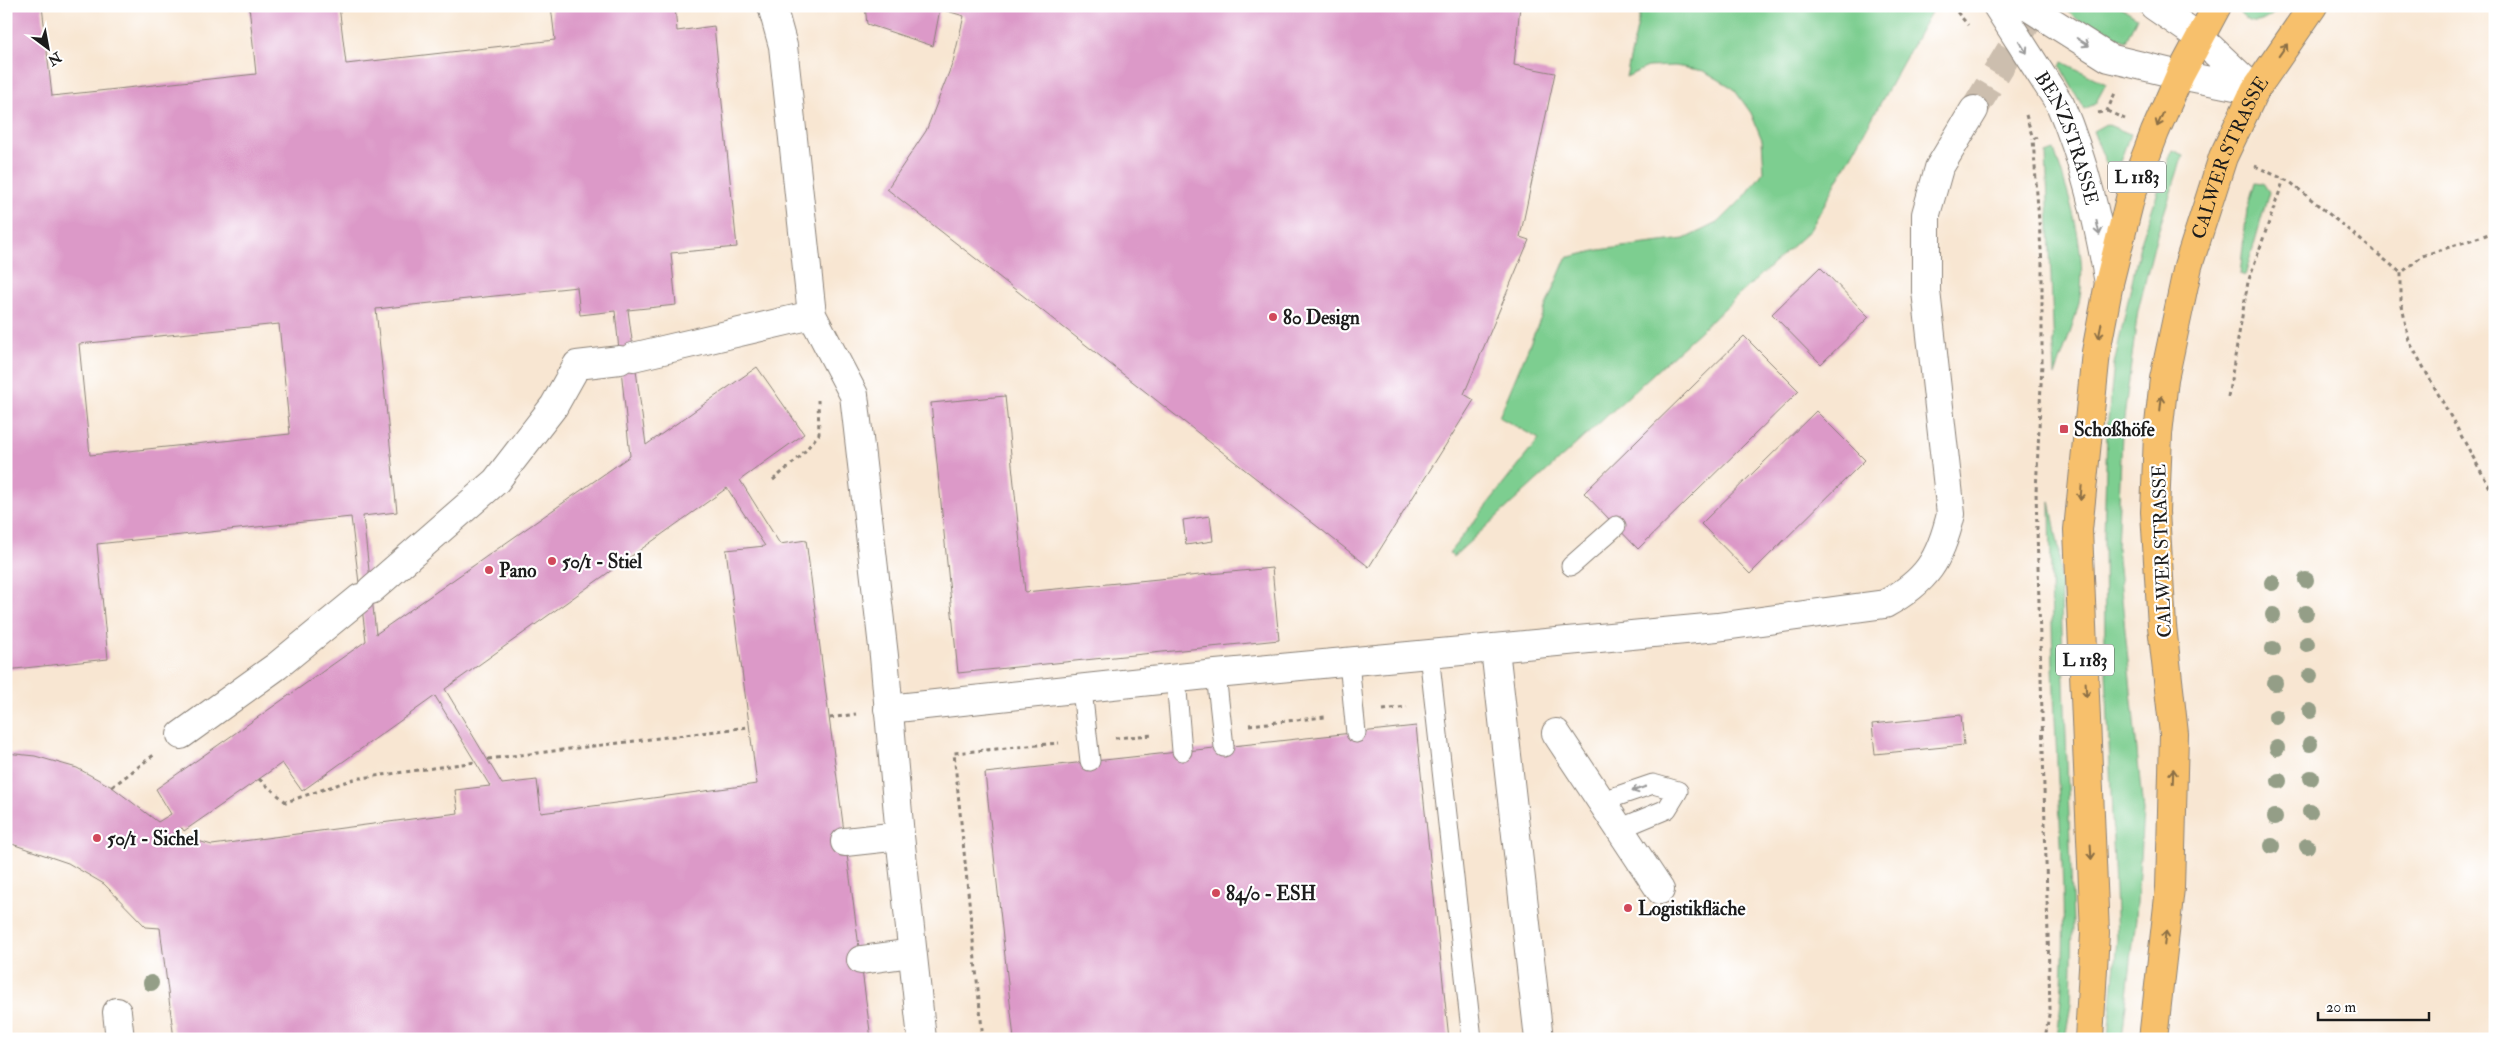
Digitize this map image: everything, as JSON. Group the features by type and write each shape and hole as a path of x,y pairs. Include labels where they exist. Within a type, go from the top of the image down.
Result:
{"main road":[{"name":"L 1183","path":"2089,1039 2095,933 2078,530 2096,352 2109,283 2131,195 2155,132 2180,75 2217,6"},
{"name":"CALWER STRASSE","path":"2153,1039 2170,888 2174,734 2162,626 2156,522 2158,434 2164,379 2188,266 2223,157 2255,90 2313,6"}],"street":[{"path":"772,6 783,46 812,316 854,395 922,1039"},
{"path":"783,46 789,6"},
{"name":"BENZSTRASSE","path":"1997,6 2060,104 2067,120 2093,202 2109,283"},
{"path":"2027,6 2109,58 2255,90"},
{"path":"2154,6 2199,37 2255,90"},
{"path":"888,709 1082,690 1216,674 1717,627 1884,604 1907,592 1925,576 1944,543 1951,514 1926,290 1926,214 1939,168 1974,110"},
{"path":"181,735 277,666 366,594 496,481 554,406 577,365 627,358 812,316"},
{"path":"1495,649 1540,1039"},
{"path":"1556,733 1660,890"},
{"path":"846,842 900,836"},
{"path":"861,960 912,953"}],"lane":[{"path":"1571,566 1616,526"},
{"path":"1429,654 1472,1039"},
{"path":"1349,662 1356,733"},
{"path":"1216,674 1223,737"},
{"path":"1176,679 1182,751"},
{"path":"1082,690 1090,761"},
{"path":"1600,802 1653,784 1678,791 1666,809 1620,829"}],"path":[{"path":"2261,168 2284,179 2401,273"},
{"path":"2228,398 2248,282 2284,179"},
{"path":"2495,232 2422,256 2401,273 2400,301 2409,341 2495,497"},
{"path":"1223,737 1354,714 1413,707"},
{"path":"488,759 749,727"},
{"path":"983,1039 954,753 1180,732"},
{"path":"112,787 181,735"},
{"path":"259,779 286,802 354,780 476,762"}],"green space":[{"path":"1642,6 1926,6 1931,12 1810,230 1453,557 1449,553 1539,439 1499,417 1566,258 1599,250 1684,239 1719,222 1745,196 1764,171 1762,140 1751,113 1733,88 1704,71 1675,66 1648,67 1626,77"},
{"path":"2060,6 2119,6 2137,17 2126,41 2085,25"},
{"path":"2242,6 2283,6 2262,21 2252,22 2240,14"},
{"path":"2063,62 2106,84 2095,104 2084,109 2060,66"},
{"path":"2106,124 2130,134 2117,170 2114,173 2110,172 2093,131"},
{"path":"2054,150 2066,186 2076,226 2081,266 2079,303 2055,376 2046,153"},
{"path":"2172,150 2183,155 2156,238 2138,310 2122,434 2117,548 2143,812 2136,918 2122,1039 2108,1039 2117,939 2105,646 2104,538 2107,429 2114,364 2140,245"},
{"path":"2255,182 2263,183 2269,192 2245,276 2240,274 2247,209"},
{"path":"2050,501 2059,549 2073,923 2071,1004 2065,1039 2057,1039 2063,964 2063,889 2054,680"}],"building":[{"path":"6,6 42,6 52,96 256,74 249,6 339,6 346,64 555,40 551,6 675,6 677,31 714,26 737,247 671,253 676,305 628,310 646,445 757,367 804,434 740,480 780,544 806,540 871,1039 174,1039 160,928 146,927 104,884 68,863 6,842 6,753 35,756 77,768 112,787 158,822 171,814 156,789 366,641 351,517 97,544 108,659 6,670","holes":["577,287 580,315 615,311 630,456 376,634 363,516 397,512 376,309","279,324 290,434 90,455 79,344","727,488 765,546 726,550 757,784 541,813 537,780 502,784 445,689","435,696 490,786 455,790 458,813 212,845 173,834 182,828 184,831 282,763 302,791"]},
{"name":"80 Design","path":"865,6 1520,6 1514,65 1555,73 1520,237 1529,240 1464,394 1474,400 1369,567 887,189 926,131 953,62 964,16 940,9 933,46 867,24"},
{"path":"1820,267 1869,317 1821,364 1772,314"},
{"path":"1744,336 1799,391 1638,549 1584,493"},
{"path":"1005,396 1025,592 1272,568 1279,640 958,673 931,403"},
{"path":"1816,411 1865,460 1750,574 1701,524"},
{"path":"1210,516 1213,541 1186,545 1183,520"},
{"path":"1961,715 1964,745 1875,754 1872,724"},
{"name":"84/0 - ESH","path":"1416,726 1449,1039 1014,1039 985,773"}],"tunnel":[{"path":"1974,110 2037,6"}],"place":[{"name":"80 Design","path":"1273,317"},
{"name":"Schoßhöfe","path":"2064,429"},
{"name":"50/1 - Stiel","path":"552,561"},
{"name":"Pano","path":"489,570"},
{"name":"50/1 - Sichel","path":"97,838"},
{"name":"84/0 - ESH","path":"1216,893"},
{"name":"Logistikfläche","path":"1628,908"}]}
